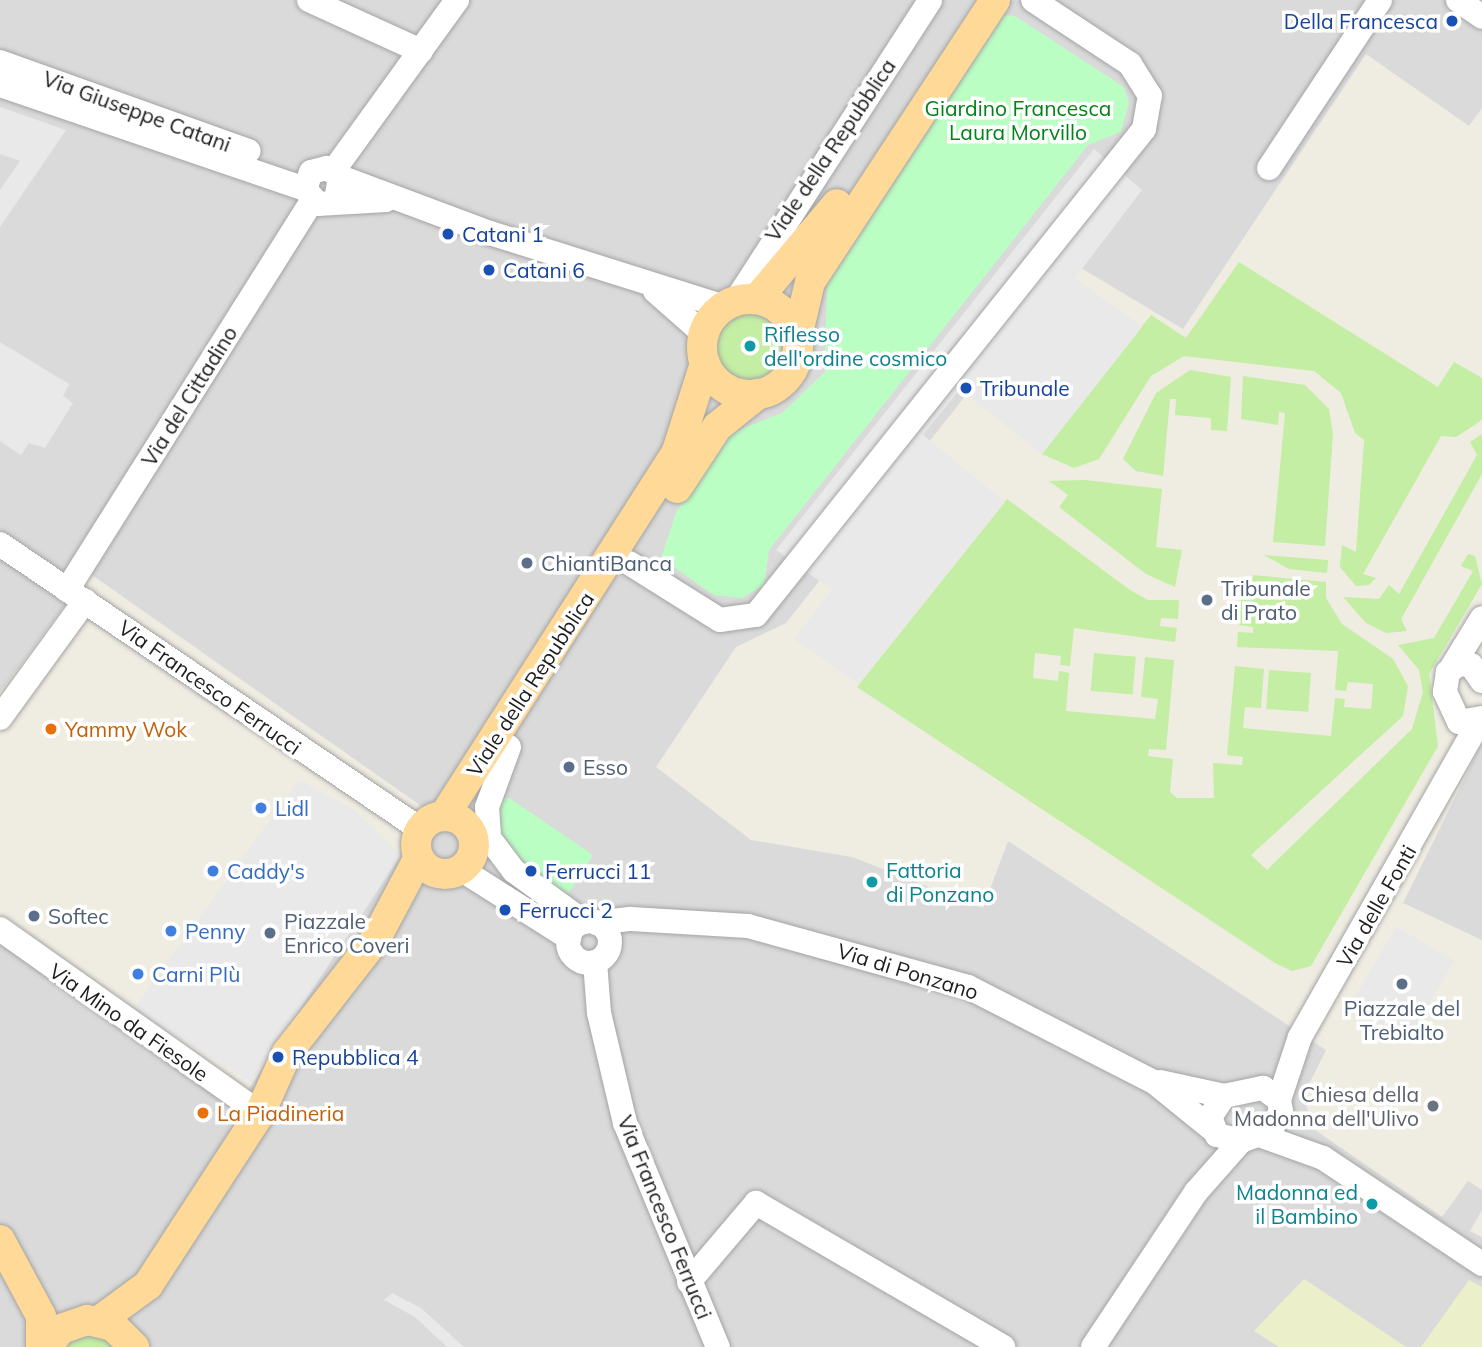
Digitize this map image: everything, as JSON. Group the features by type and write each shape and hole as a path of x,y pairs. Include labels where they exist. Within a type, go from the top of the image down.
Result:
{"main road":[{"name":"Viale della Repubblica","path":"436,832 677,451 704,349 738,303 797,256 987,2"},
{"name":"Viale della Repubblica","path":"436,832 509,747 717,427 758,394 790,374 810,282 987,2"},
{"path":"738,303 783,312 797,337"},
{"path":"704,349 720,385 758,394"},
{"path":"436,832 453,872"},
{"path":"375,940 453,872 474,846 436,832"},
{"path":"23,1277 88,1322 134,1347 148,1285 260,1113 290,1085 314,1049 334,1000 375,940 436,832"},
{"path":"0,1240 23,1277 41,1316 43,1347 148,1285"}],"street":[{"path":"309,0 421,51"},
{"name":"Via del Cittadino","path":"0,718 323,185 457,0"},
{"name":"Viale della Repubblica","path":"738,303 930,0"},
{"path":"1269,168 1380,0"},
{"path":"1458,0 1482,17"},
{"path":"629,563 720,620 740,620 762,610 1144,129 1150,96 1130,64 1034,1 987,2"},
{"name":"Via Giuseppe Catani","path":"0,62 249,151 271,164"},
{"name":"Via Giuseppe Catani","path":"0,85 242,166 323,185"},
{"path":"242,166 271,164 323,185 394,199 649,286 738,303"},
{"path":"649,286 704,349"},
{"name":"Via Francesco Ferrucci","path":"0,544 436,832"},
{"path":"1451,775 1449,711 1445,684 1452,667 1482,618"},
{"path":"1452,667 1465,663 1481,666"},
{"name":"Via delle Fonti","path":"1449,711 1465,725 1481,719"},
{"name":"Via delle Fonti","path":"1233,1135 1280,1105 1300,1037 1481,719"},
{"path":"509,747 487,807 489,838 514,871 583,928 602,953"},
{"path":"453,872 583,928"},
{"path":"583,928 575,957 602,953 686,923"},
{"name":"Via di Ponzano","path":"583,928 686,923 748,926 968,987 1154,1082"},
{"name":"Via Mino da Fiesole","path":"0,929 260,1113"},
{"name":"Via Francesco Ferrucci","path":"602,953 598,1013 625,1123 718,1347"},
{"name":"Via delle Fonti","path":"1250,1087 1300,1037"},
{"path":"1154,1082 1224,1096"},
{"path":"1154,1082 1233,1135 1323,1158"},
{"path":"1233,1135 1214,1105 1224,1096 1250,1087 1280,1105 1323,1158 1482,1264"},
{"path":"1093,1347 1233,1135"},
{"path":"689,1282 756,1203 1003,1347"}],"shaded area":[{"path":"0,0 1482,0 1482,108 1469,126 1366,54 1183,329 1071,262 786,623 736,647 656,767 751,840 852,857 983,908 1008,841 1326,1050 1303,1096 1315,1130 1442,1217 1468,1181 1482,1190 1482,1210 1470,1231 1482,1237 1482,1347 0,1347 0,943 236,1109 427,810 89,573 0,692"},
{"path":"0,107 66,130 0,227 0,190 20,161 0,154"},
{"path":"1094,149 1142,190 1075,278 1142,327 1042,454 960,389 923,435 1005,502 859,684 794,639 832,590 776,550"},
{"path":"0,342 69,384 63,396 73,403 45,448 29,443 21,455 0,441"},
{"path":"1482,743 1482,940 1403,903"},
{"name":"Piazzale Enrico Coveri","path":"299,780 353,809 401,855 251,1082 133,1010"},
{"name":"Piazzale del Trebialto","path":"1396,927 1454,961 1408,1041 1350,1008"},
{"path":"392,1293 421,1308 464,1347 447,1347 415,1317 384,1300"}],"green space":[{"name":"Giardino Francesca Laura Morvillo","path":"1004,15 1015,16 1124,87 1129,102 1121,132 1088,145 769,550 764,585 742,598 714,595 661,558 676,513 712,452 733,432 782,413 825,372 827,285"},
{"path":"1239,262 1438,387 1454,362 1482,378 1482,420 1456,437 1441,436 1363,574 1376,578 1369,585 1356,586 1340,567 1342,545 1356,552 1364,440 1355,433 1341,393 1314,371 1184,356 1151,376 1099,459 1074,468 1042,454 1151,315 1186,338"},
{"path":"749,314 762,317 772,324 779,334 782,347 779,360 772,370 762,377 749,380 736,377 726,370 719,360 716,347 719,334 726,324 736,317"},
{"path":"1190,370 1231,377 1227,431 1211,430 1211,418 1175,415 1176,399 1170,399 1163,476 1136,471 1123,459 1156,393"},
{"path":"1243,376 1305,385 1329,409 1333,434 1325,546 1273,542 1285,413 1279,412 1278,425 1241,419"},
{"path":"1482,434 1482,474 1401,619 1407,631 1386,633 1366,623 1343,597 1379,599 1389,585 1399,594 1477,455 1470,442"},
{"path":"1085,480 1162,489 1156,547 1182,550 1175,587 1146,574 1059,507 1068,495 1049,481"},
{"path":"1007,499 1130,590 1148,600 1179,600 1178,619 1161,618 1160,626 1177,628 1175,642 1074,628 1070,666 1060,665 1061,656 1035,653 1033,678 1058,681 1059,671 1069,673 1066,711 1155,719 1158,699 1141,697 1145,657 1174,660 1166,750 1149,749 1148,756 1173,759 1170,792 1177,798 1214,798 1213,763 1242,765 1243,757 1227,755 1235,666 1264,669 1261,708 1245,707 1243,728 1331,736 1335,698 1345,699 1344,707 1371,709 1373,684 1348,682 1346,691 1335,690 1338,651 1237,647 1238,632 1253,633 1253,627 1239,625 1242,591 1251,591 1253,575 1326,582 1326,598 1342,624 1393,659 1408,686 1403,716 1251,855 1267,870 1412,729 1423,692 1419,670 1398,645 1434,638 1473,571 1461,566 1468,554 1475,556 1482,584 1429,674 1438,746 1311,966 1292,971 1275,963 857,687"},
{"path":"1264,555 1328,560 1327,573 1289,569"},
{"path":"1094,653 1136,657 1133,695 1091,691"},
{"path":"1269,670 1311,673 1308,712 1266,709"},
{"path":"509,798 593,855 568,894 524,865 501,836 498,800"},
{"path":"1304,1279 1406,1347 1279,1347 1254,1331"},
{"path":"1469,1280 1482,1287 1482,1347 1421,1347"},
{"path":"85,1336 97,1336 116,1347 64,1347"}],"place":[{"name":"Della Francesca","path":"1452,21"},
{"name":"Catani 1","path":"448,234"},
{"name":"Catani 6","path":"489,270"},
{"name":"Riflesso dell'ordine cosmico","path":"750,346"},
{"name":"Tribunale","path":"966,388"},
{"name":"ChiantiBanca","path":"527,563"},
{"name":"Tribunale di Prato","path":"1207,600"},
{"name":"Yammy Wok","path":"51,729"},
{"name":"Esso","path":"569,767"},
{"name":"Lidl","path":"261,808"},
{"name":"Caddy's","path":"213,871"},
{"name":"Ferrucci 11","path":"531,871"},
{"name":"Fattoria di Ponzano","path":"872,882"},
{"name":"Ferrucci 2","path":"505,910"},
{"name":"Softec","path":"34,916"},
{"name":"Penny","path":"171,931"},
{"name":"Piazzale Enrico Coveri","path":"270,933"},
{"name":"Carni PIù","path":"138,974"},
{"name":"Piazzale del Trebialto","path":"1402,984"},
{"name":"Repubblica 4","path":"278,1057"},
{"name":"Chiesa della Madonna dell'Ulivo","path":"1433,1106"},
{"name":"La Piadineria","path":"203,1113"},
{"name":"Madonna ed il Bambino","path":"1372,1204"}]}
